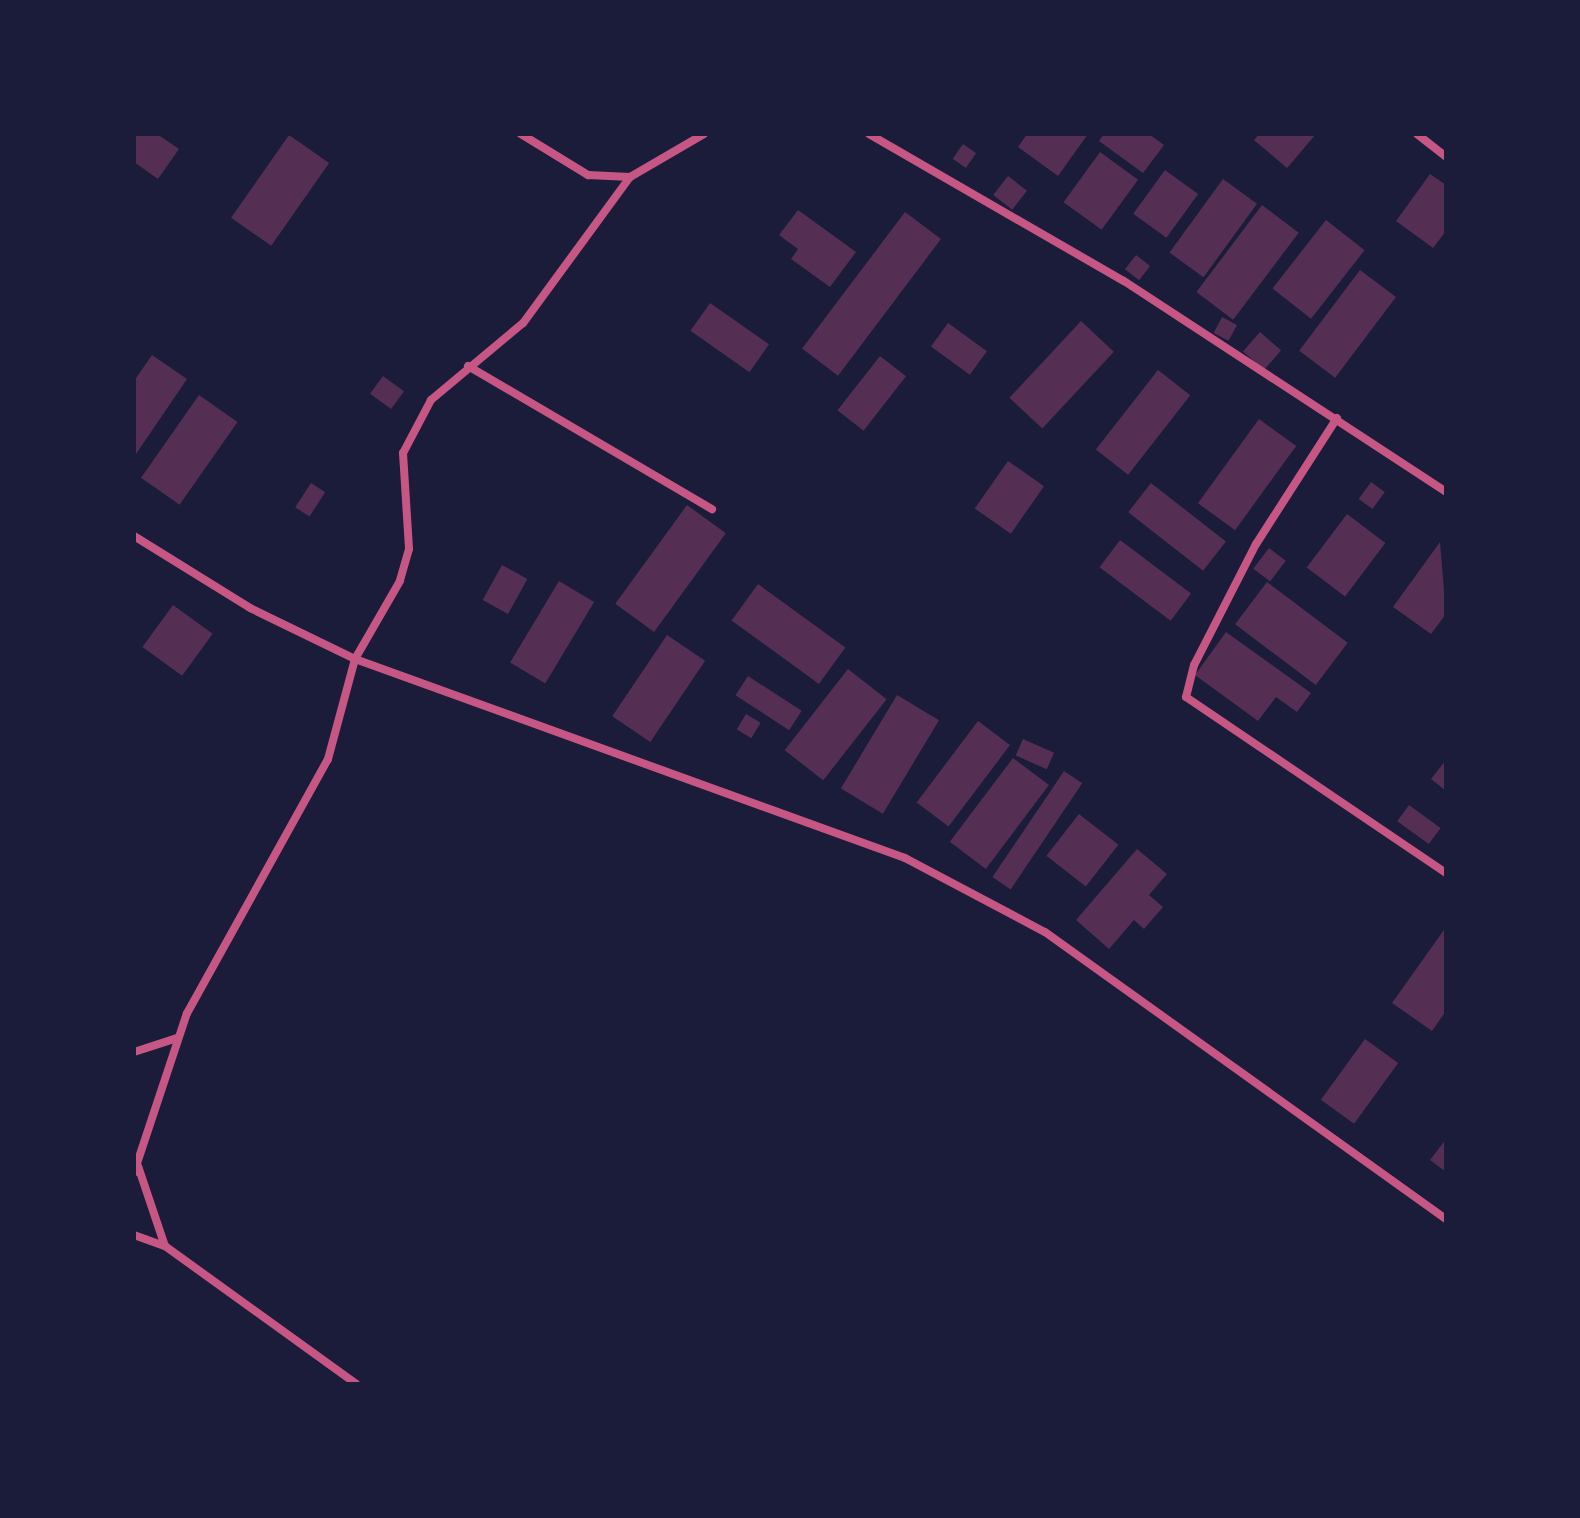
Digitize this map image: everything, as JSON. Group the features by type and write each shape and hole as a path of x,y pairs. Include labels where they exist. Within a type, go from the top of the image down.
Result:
{"street":[{"path":"521,134 588,175 630,177"},
{"path":"691,147 693,134"},
{"path":"165,1246 136,1169 177,1038 234,920 328,759 355,659 400,581 409,549 403,453 431,400 523,323 630,177 691,147 704,134"},
{"path":"869,134 1124,281 1446,492"},
{"path":"1417,134 1446,157"},
{"path":"468,366 712,509"},
{"path":"1337,418 1256,544 1194,665 1186,697 1446,873"},
{"path":"134,536 250,608 355,659 905,858 1045,932 1446,1219"},
{"path":"134,1052 177,1038"},
{"path":"134,1235 165,1246 356,1384"}],"building":[{"path":"134,134 157,134 179,149 158,179 134,162"},
{"path":"1027,134 1088,134 1058,176 1018,147"},
{"path":"1104,134 1149,134 1164,145 1143,173 1099,141"},
{"path":"1259,134 1316,134 1287,168 1254,140"},
{"path":"289,135 329,163 271,246 231,218"},
{"path":"963,144 976,153 966,168 953,159"},
{"path":"1100,152 1138,180 1102,230 1064,202"},
{"path":"1165,170 1198,194 1166,238 1133,214"},
{"path":"1430,174 1446,185 1446,231 1433,248 1396,221"},
{"path":"1008,176 1027,191 1012,210 993,195"},
{"path":"1223,179 1257,204 1203,277 1170,253"},
{"path":"1262,205 1299,233 1233,320 1196,292"},
{"path":"798,210 856,252 830,287 791,259 798,249 779,235"},
{"path":"905,212 941,239 838,376 802,349"},
{"path":"1326,220 1365,250 1311,319 1272,289"},
{"path":"1136,255 1150,266 1139,280 1125,269"},
{"path":"1360,270 1396,297 1335,378 1299,351"},
{"path":"710,303 769,344 749,372 690,331"},
{"path":"1222,317 1237,325 1229,341 1214,333"},
{"path":"1081,321 1114,352 1042,428 1009,398"},
{"path":"948,323 987,351 970,375 931,346"},
{"path":"1260,332 1281,350 1264,370 1243,352"},
{"path":"152,355 187,379 134,457 134,381"},
{"path":"880,356 906,376 864,431 838,410"},
{"path":"1158,370 1190,395 1128,475 1096,450"},
{"path":"383,376 404,391 391,409 370,394"},
{"path":"199,395 238,422 180,505 141,478"},
{"path":"1259,419 1296,446 1235,530 1198,503"},
{"path":"1008,461 1044,486 1011,534 975,509"},
{"path":"1371,482 1385,492 1372,509 1359,499"},
{"path":"311,483 325,492 309,517 295,507"},
{"path":"1151,483 1226,541 1203,571 1128,512"},
{"path":"687,505 726,533 654,632 615,604"},
{"path":"1347,514 1385,543 1345,596 1307,568"},
{"path":"1120,540 1191,594 1171,621 1100,567"},
{"path":"1440,542 1446,614 1431,634 1393,607"},
{"path":"1269,548 1286,561 1270,581 1253,569"},
{"path":"502,565 527,579 508,614 483,600"},
{"path":"559,581 594,602 545,684 510,662"},
{"path":"1267,582 1348,643 1316,685 1235,624"},
{"path":"758,584 845,647 819,684 732,620"},
{"path":"173,605 213,634 182,676 142,647"},
{"path":"1226,632 1311,693 1297,712 1276,697 1258,721 1195,675"},
{"path":"667,635 705,661 650,742 612,716"},
{"path":"848,669 887,699 823,780 785,750"},
{"path":"748,676 802,711 789,730 735,695"},
{"path":"897,695 939,720 883,814 841,788"},
{"path":"746,714 761,723 751,738 737,729"},
{"path":"978,721 1010,745 949,827 917,802"},
{"path":"1023,739 1054,753 1047,769 1016,755"},
{"path":"1013,758 1049,785 986,869 950,842"},
{"path":"1446,760 1446,791 1431,779"},
{"path":"1064,771 1082,783 1011,889 992,877"},
{"path":"1409,805 1441,828 1429,844 1397,821"},
{"path":"1079,814 1118,845 1086,887 1046,856"},
{"path":"1137,849 1167,874 1149,895 1163,907 1144,929 1134,920 1109,949 1076,920"},
{"path":"1446,927 1446,1011 1432,1031 1392,1003"},
{"path":"1365,1039 1398,1063 1354,1124 1321,1100"},
{"path":"1446,1139 1446,1172 1430,1160"}]}
